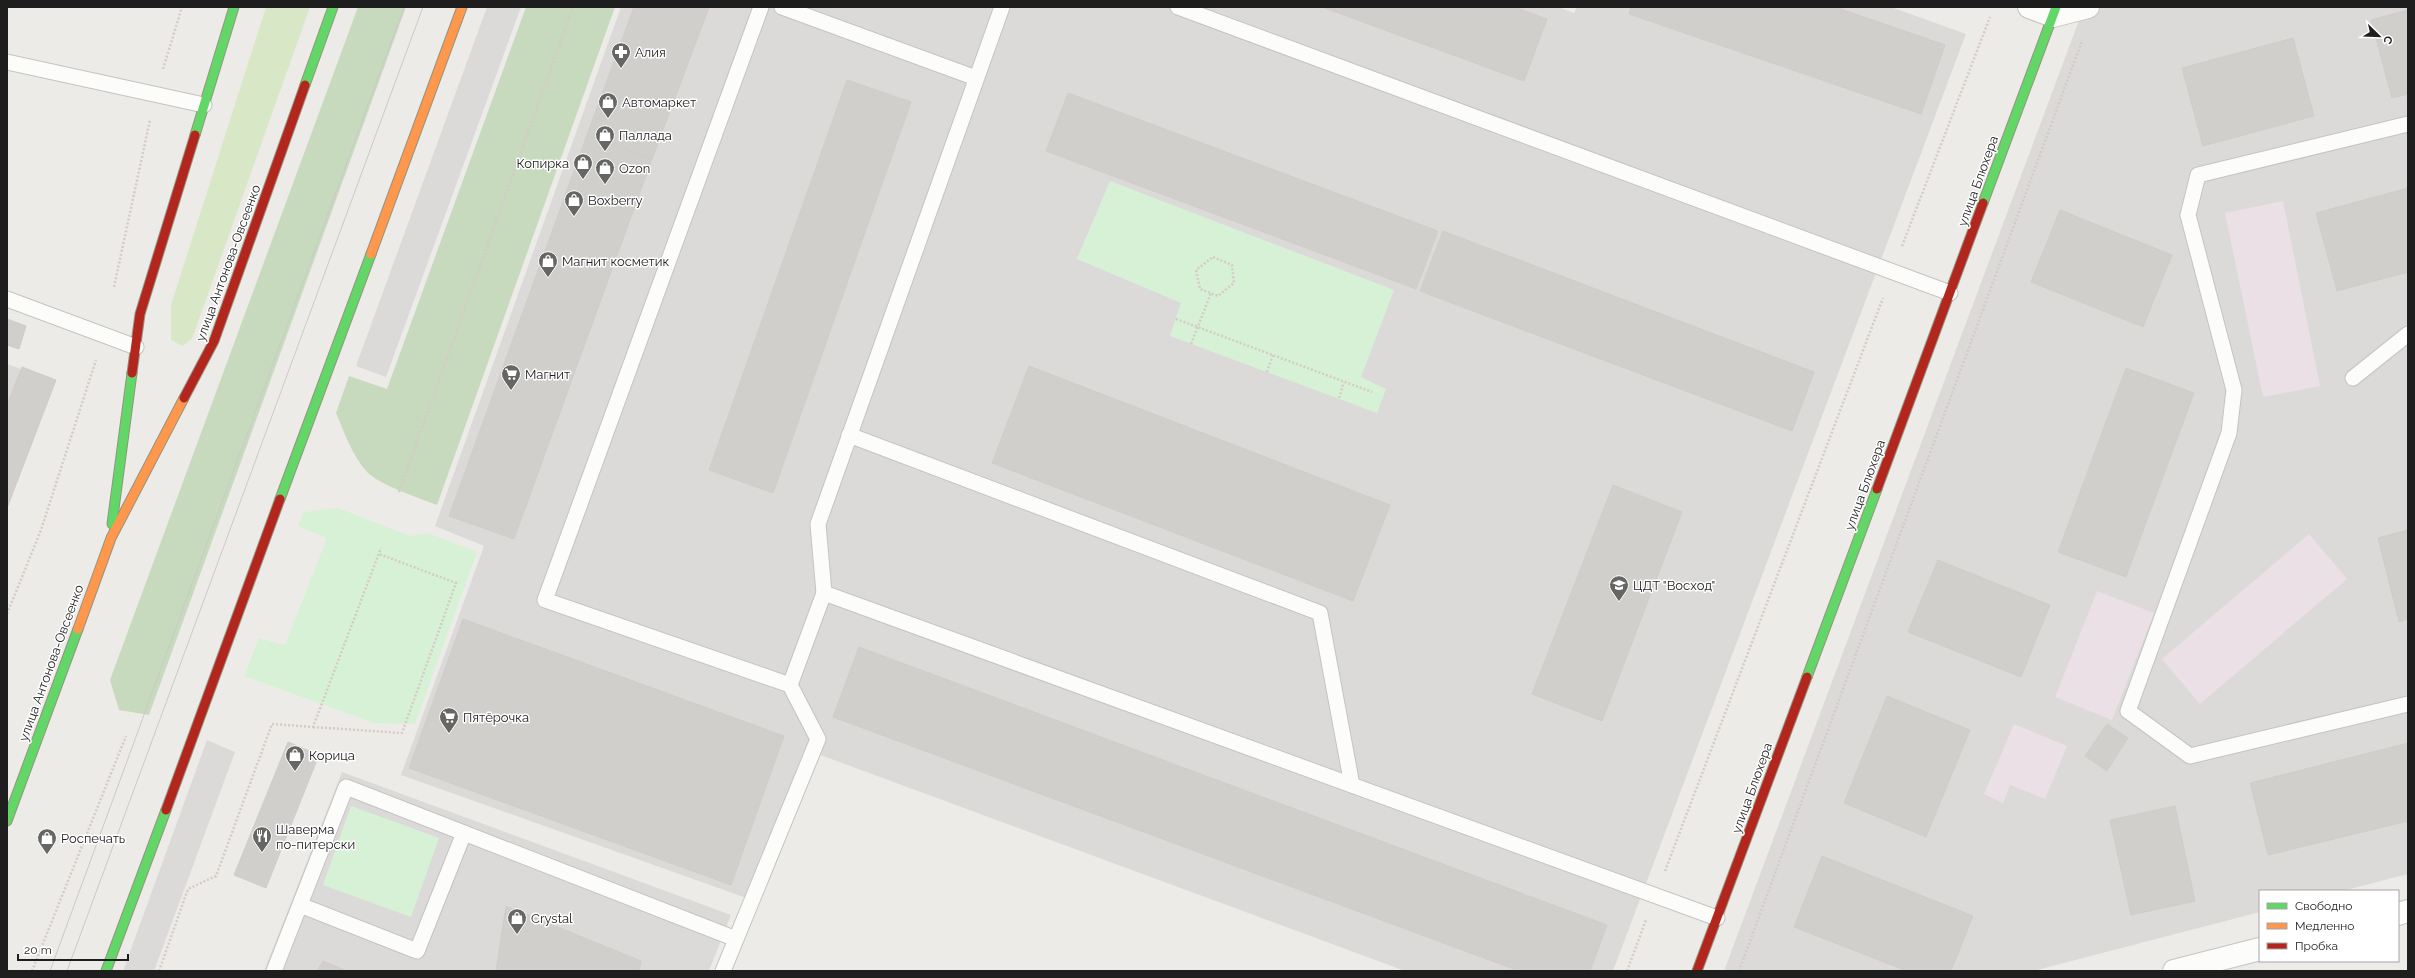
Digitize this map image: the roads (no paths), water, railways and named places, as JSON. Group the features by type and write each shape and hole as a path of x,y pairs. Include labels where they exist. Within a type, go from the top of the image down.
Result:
{"street":[{"name":"улица Антонова-Овсеенко","path":"110,538 140,314 234,7"},
{"name":"улица Антонова-Овсеенко","path":"7,820 110,538 214,342 333,7"},
{"path":"106,971 462,7"},
{"path":"2029,7 2055,12 2088,7"},
{"name":"улица Блюхера","path":"1697,971 2055,12"},
{"path":"2174,971 2259,949"}],"lane":[{"path":"723,971 818,739 790,685 545,600 762,7"},
{"path":"782,7 976,78"},
{"path":"790,685 824,593 818,524 1002,7"},
{"path":"1178,7 1950,294"},
{"path":"7,62 204,105"},
{"path":"2408,124 2198,176 2188,215 2234,390 2232,411 2229,433 2128,711 2190,756 2408,704"},
{"path":"7,299 136,347"},
{"path":"2352,378 2408,334"},
{"path":"849,435 1320,612 1352,785"},
{"path":"824,593 1717,918"},
{"path":"274,971 346,787 736,939"},
{"path":"300,906 417,951 464,833"}],"tram line":[{"path":"50,971 404,7"},
{"path":"67,971 423,7"}],"place":[{"name":"Алия","path":"621,69"},
{"name":"Автомаркет","path":"608,119"},
{"name":"Паллада","path":"605,152"},
{"name":"Копирка","path":"583,180"},
{"name":"Ozon","path":"605,185"},
{"name":"Boxberry","path":"574,217"},
{"name":"Магнит косметик","path":"548,278"},
{"name":"Магнит","path":"511,391"},
{"name":"ЦДТ \"Восход\"","path":"1619,602"},
{"name":"Пятёрочка","path":"449,734"},
{"name":"Корица","path":"295,772"},
{"name":"Шаверма по-питерски","path":"262,853"},
{"name":"Роспечать","path":"47,855"},
{"name":"Crystal","path":"517,935"}]}
